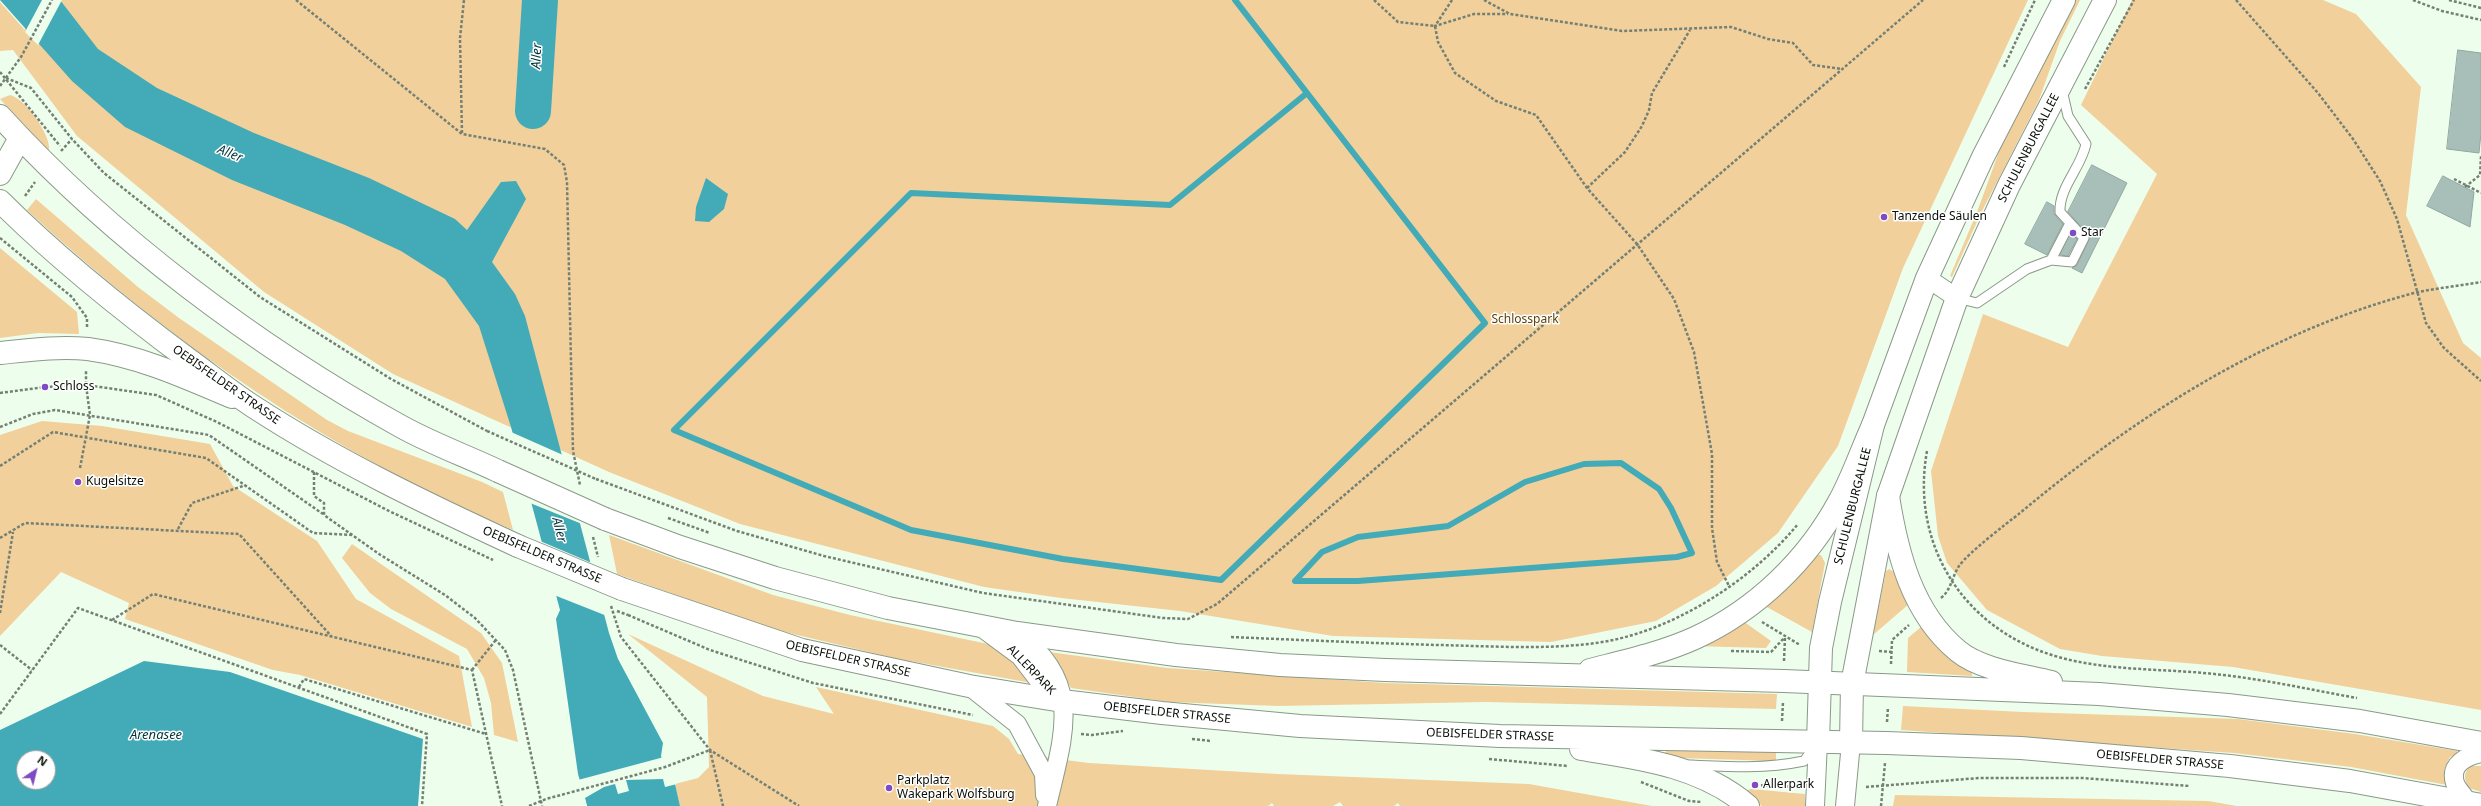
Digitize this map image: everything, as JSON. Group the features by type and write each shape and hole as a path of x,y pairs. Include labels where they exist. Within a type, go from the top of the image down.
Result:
{"main road":[{"name":"SCHULENBURGALLEE","path":"1818,742 1821,648 1830,602 1873,425 1927,278 1983,157 2064,0"},
{"name":"SCHULENBURGALLEE","path":"1851,743 1852,684 1888,496 1957,298 2009,185 2104,0"},
{"path":"0,116 47,166 130,241 260,339 331,385 404,428 498,471 599,526 680,547 775,578 888,608 1017,633 1176,655 1280,665 1678,680 1852,684 2099,694 2228,704 2360,721 2481,743"},
{"path":"0,152 20,138"},
{"path":"0,174 20,138"},
{"name":"OEBISFELDER STRASSE","path":"6,207 51,250 123,311 253,407 330,453 414,498 518,546 616,595 802,650 969,686 1062,701 1300,726 1500,736 1818,742 2021,748 2230,766 2350,781 2474,803"},
{"path":"0,353 42,348 87,349 132,358 174,372 253,407"},
{"path":"1566,676 1646,655 1694,638 1746,610 1790,570 1818,533 1840,500 1873,425"},
{"path":"1888,496 1894,532 1911,590 1932,623 1959,652 1992,668 2099,694"},
{"path":"1500,736 1667,764 1703,778 1730,792 1748,806"}],"street":[{"path":"1927,278 1957,298"},
{"name":"ALLERPARK","path":"980,627 1006,644 1035,674 1043,686 1062,701"},
{"name":"ALLERPARK","path":"1017,633 1032,644 1044,658 1062,689 1064,731 1047,806"},
{"name":"ALLERPARK","path":"969,686 1017,724 1044,774 1047,806"},
{"path":"1815,806 1818,742"},
{"path":"1845,806 1851,743"},
{"name":"OEBISFELDER STRASSE","path":"2474,803 2455,783 2454,773 2456,766 2468,756 2481,753"}],"lane":[{"path":"1957,298 1977,303 2027,269 2051,260 2072,262 2084,238 2069,225 2060,212 2059,200 2083,158 2086,144 2068,116 2061,86"},
{"path":"2051,260 2069,225"},
{"path":"1667,764 1754,768 1781,765 1804,761 1818,742"}],"path":[{"path":"0,86 21,57 52,0"},
{"path":"296,0 462,134 545,149 564,165 567,182 573,451 580,488"},
{"path":"462,134 460,38 464,0"},
{"path":"1374,0 1398,22 1435,26 1474,14 1510,14 1622,31 1690,30 1731,27 1768,39 1793,43 1813,64 1842,69"},
{"path":"1452,0 1435,26 1438,42 1455,73 1496,101 1536,115 1587,188 1637,244 1674,299 1694,352 1712,454 1712,528 1717,562 1730,588"},
{"path":"1484,0 1510,14"},
{"path":"6,78 31,88 72,139 104,173 260,297 391,378 488,431 596,479 737,531 824,556 983,593 1163,618 1188,619 1217,604 1923,0"},
{"path":"2002,71 2035,0"},
{"path":"2236,0 2318,93 2353,139 2380,182 2397,219 2416,293 2426,323 2444,348 2481,382"},
{"path":"2413,0 2442,11 2481,20"},
{"path":"2449,0 2481,8"},
{"path":"1587,188 1625,152 1642,126 1649,110 1652,93 1690,30"},
{"path":"0,72 62,149 68,154"},
{"path":"6,207 72,139"},
{"path":"2465,186 2480,175 2481,156"},
{"path":"2454,179 2481,193"},
{"path":"0,238 72,297 82,308 87,318 86,385 90,415 84,438 80,468"},
{"path":"2359,698 2223,675 2105,665 2056,656 2030,648 2000,629 1968,605 1952,581 1960,565 2021,512 2094,454 2180,395 2274,344 2372,306 2416,293 2481,282"},
{"path":"0,393 45,387 86,385 156,395 217,422 389,511 496,561"},
{"path":"0,427 33,414 55,410 209,435 353,535 445,595 475,618 505,650 513,670 542,806"},
{"path":"0,466 53,432 206,458 313,533 353,535"},
{"path":"314,472 314,496 324,503 324,515"},
{"path":"178,529 192,503 244,486"},
{"path":"660,515 713,534"},
{"path":"1224,637 1476,646 1553,647 1596,643 1638,633 1681,615 1730,588 1787,536 1801,520"},
{"path":"0,538 14,531 25,523 178,529 239,534 333,637"},
{"path":"599,526 600,564"},
{"path":"0,613 14,531"},
{"path":"112,620 153,594 472,670"},
{"path":"616,595 621,637 710,750 799,806"},
{"path":"0,714 78,608 427,734 422,806"},
{"path":"1731,651 1771,652 1785,638 1782,742"},
{"path":"472,670 496,641"},
{"path":"0,645 32,670"},
{"path":"472,670 502,806"},
{"path":"299,687 304,679 486,734"},
{"path":"529,806 575,791 665,767 710,750"},
{"path":"710,750 723,806"},
{"path":"1781,765 1782,787"},
{"path":"1881,806 1883,787 1979,778 2082,778 2197,786"}],"green space":[{"name":"Schlosspark","path":"41,0 2028,0 1903,268 1838,446 1778,533 1716,586 1656,621 1551,642 1333,636 1180,611 1061,598 984,587 740,524 609,472 393,374 264,292 77,136 13,50 0,51 0,2 24,29 23,32"},
{"path":"2076,0 2080,0 2060,41 2039,100 1981,213 1952,277 1950,276 1977,212 2000,149"},
{"path":"2132,0 2323,0 2356,14 2421,87 2406,215 2463,343 2481,358 2481,710 2233,667 2102,656 2060,649 1987,610 1947,563 1938,536 1931,471 1983,314 2068,347 2157,174 2081,105"},
{"path":"10,95 23,103 36,118 46,136 49,144 49,151 0,99"},
{"path":"36,199 138,287 179,318 327,420 348,431 482,482 503,492 513,530 446,500 381,467 318,431 256,392 196,350 138,306 82,259 27,210"},
{"path":"0,248 77,312 79,334 38,333 0,338"},
{"path":"42,421 102,426 210,444 233,486 317,541 356,599 459,656 472,727 300,675 273,670 125,619 129,603 61,572 0,636 0,435"},
{"path":"609,535 773,595 850,615 988,644 1014,661 1032,683 899,659 772,629 617,574"},
{"path":"352,544 481,633 502,663 518,742 494,735 491,703 484,678 467,649 391,609 370,593 342,558"},
{"path":"1810,555 1821,555 1825,563 1812,632 1765,606"},
{"path":"1889,569 1894,572 1909,604 1873,635 1886,571"},
{"path":"1743,621 1771,641 1766,648 1692,646"},
{"path":"1922,626 1972,672 1972,676 1907,672 1908,638"},
{"path":"628,634 763,696 834,714 816,687 993,726 1009,739 1018,754 1089,763 1278,774 1529,784 1652,806 1400,806 1398,803 1394,806 1343,806 1340,802 1333,806 1274,806 1272,803 1268,806 680,806 675,784 698,778 709,767 707,697"},
{"path":"1049,652 1167,668 1385,683 1777,694 1776,709 1486,702 1278,706 1169,702 1071,688"},
{"path":"1903,706 2023,712 2238,719 2355,734 2457,751 2457,755 2450,757 2444,770 2447,785 2351,767 2234,753 1901,730"},
{"path":"1668,750 1776,752 1776,761 1678,758 1664,753"},
{"path":"2470,766 2481,766 2481,792 2469,788 2466,782 2465,774"},
{"path":"1751,789 1805,794 1805,806 1762,806 1744,791"},
{"path":"1895,795 2208,801 2237,806 1893,806"}],"water":[{"path":"0,0 60,0 98,49 157,88 254,133 369,178 455,219 467,230 501,182 516,181 526,199 492,262 515,294 525,316 609,633 618,659 663,743 661,756 669,781 675,784 680,806 587,806 578,774 556,619 560,610 511,427 479,326 445,279 401,251 345,225 232,180 125,127 72,81"},
{"path":"706,178 728,194 724,209 709,222 695,221 696,207"},
{"name":"Arenasee","path":"144,661 230,672 423,739 418,806 0,806 0,730"}],"pier":[{"path":"42,0 62,0 38,45 25,32"},
{"path":"511,432 563,455 582,524 530,503"},
{"path":"540,541 592,563 607,616 554,595"},
{"path":"664,757 671,780 677,784 665,787 663,779 626,780 629,791 618,794 615,784 604,787 585,798 587,806 585,806 578,780"}],"building":[{"path":"2458,50 2481,53 2481,133 2479,153 2447,149"},
{"path":"2092,165 2127,183 2082,273 2072,268 2077,265 2090,237 2068,212"},
{"path":"2443,176 2474,192 2470,227 2427,206"},
{"path":"2047,202 2054,206 2054,214 2063,224 2047,255 2025,244"},
{"path":"2071,233 2077,239 2068,256 2060,255"}],"waterway":[{"name":"Aller","path":"533,111 540,0"},
{"path":"1235,0 1485,323 1221,580 1063,559 911,530 674,430 911,193 1170,205 1307,93"},
{"path":"1621,463 1659,489 1671,508 1692,553 1677,557 1358,581 1295,581 1322,552 1358,537 1448,526 1525,482 1584,464 1621,463"}],"place":[{"name":"Tanzende Säulen","path":"1884,217"},
{"name":"Star","path":"2073,233"},
{"name":"Schloss","path":"45,387"},
{"name":"Kugelsitze","path":"78,482"},
{"name":"Allerpark","path":"1755,785"},
{"name":"Parkplatz Wakepark Wolfsburg","path":"889,788"}]}
